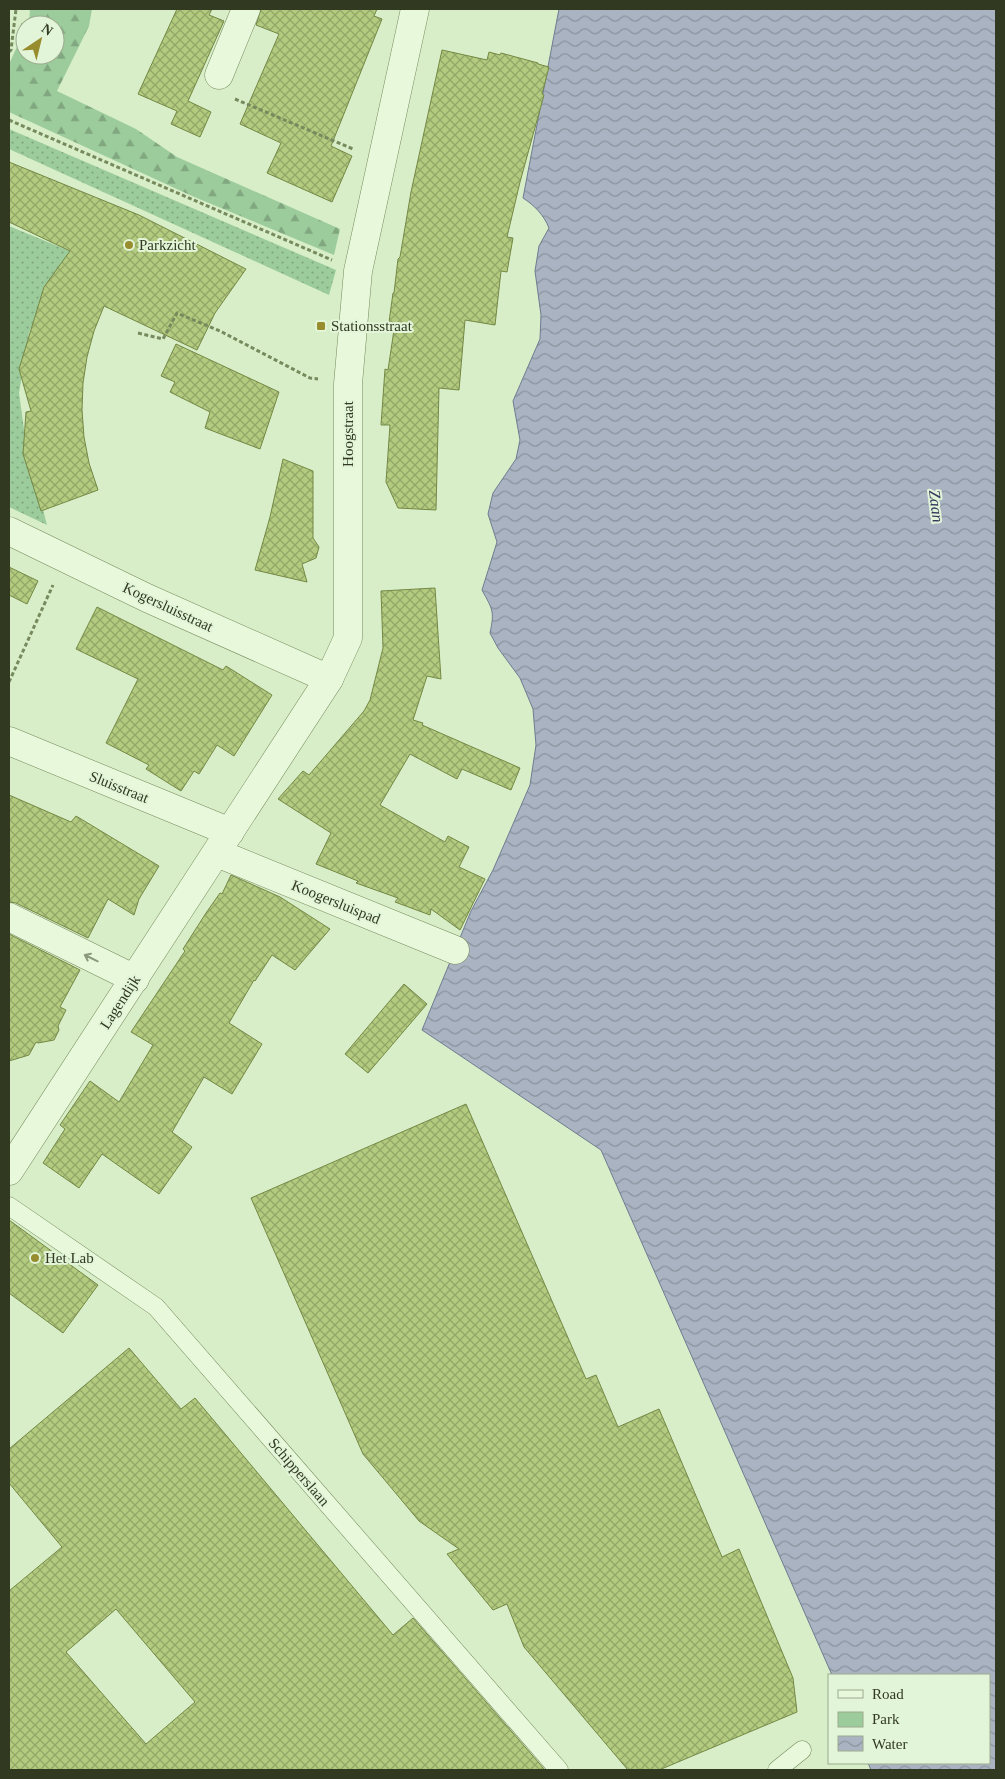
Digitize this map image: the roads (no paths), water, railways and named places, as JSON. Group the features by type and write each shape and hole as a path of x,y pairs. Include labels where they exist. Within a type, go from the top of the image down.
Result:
{"street":[{"path":"219,75 246,9"},
{"name":"Hoogstraat","path":"223,843 329,679 348,638 348,384 358,271 415,9"},
{"name":"Kogersluisstraat","path":"9,531 147,598 329,679"},
{"name":"Sluisstraat","path":"9,742 223,843"},
{"name":"Koogersluispad","path":"223,843 455,950"},
{"name":"Lagendijk","path":"9,1171 223,843"},
{"path":"9,917 135,979"}],"lane":[{"name":"Schipperslaan","path":"9,1206 156,1308 560,1770"},
{"path":"777,1770 802,1750"}],"water":[{"name":"Zaan","path":"559,9 996,9 996,1770 871,1770 868,1764 990,1764 990,1674 832,1674 601,1150 422,1030 471,911 493,870 530,785 536,745 533,709 520,678 498,648 490,633 492,610 482,590 497,542 488,514 493,493 516,459 520,440 513,401 540,339 541,315 535,271 539,246 549,228 538,211 523,198"}],"place":[{"name":"Parkzicht","path":"129,245"},
{"name":"Stationsstraat","path":"321,326"},
{"name":"Het Lab","path":"35,1258"}]}
